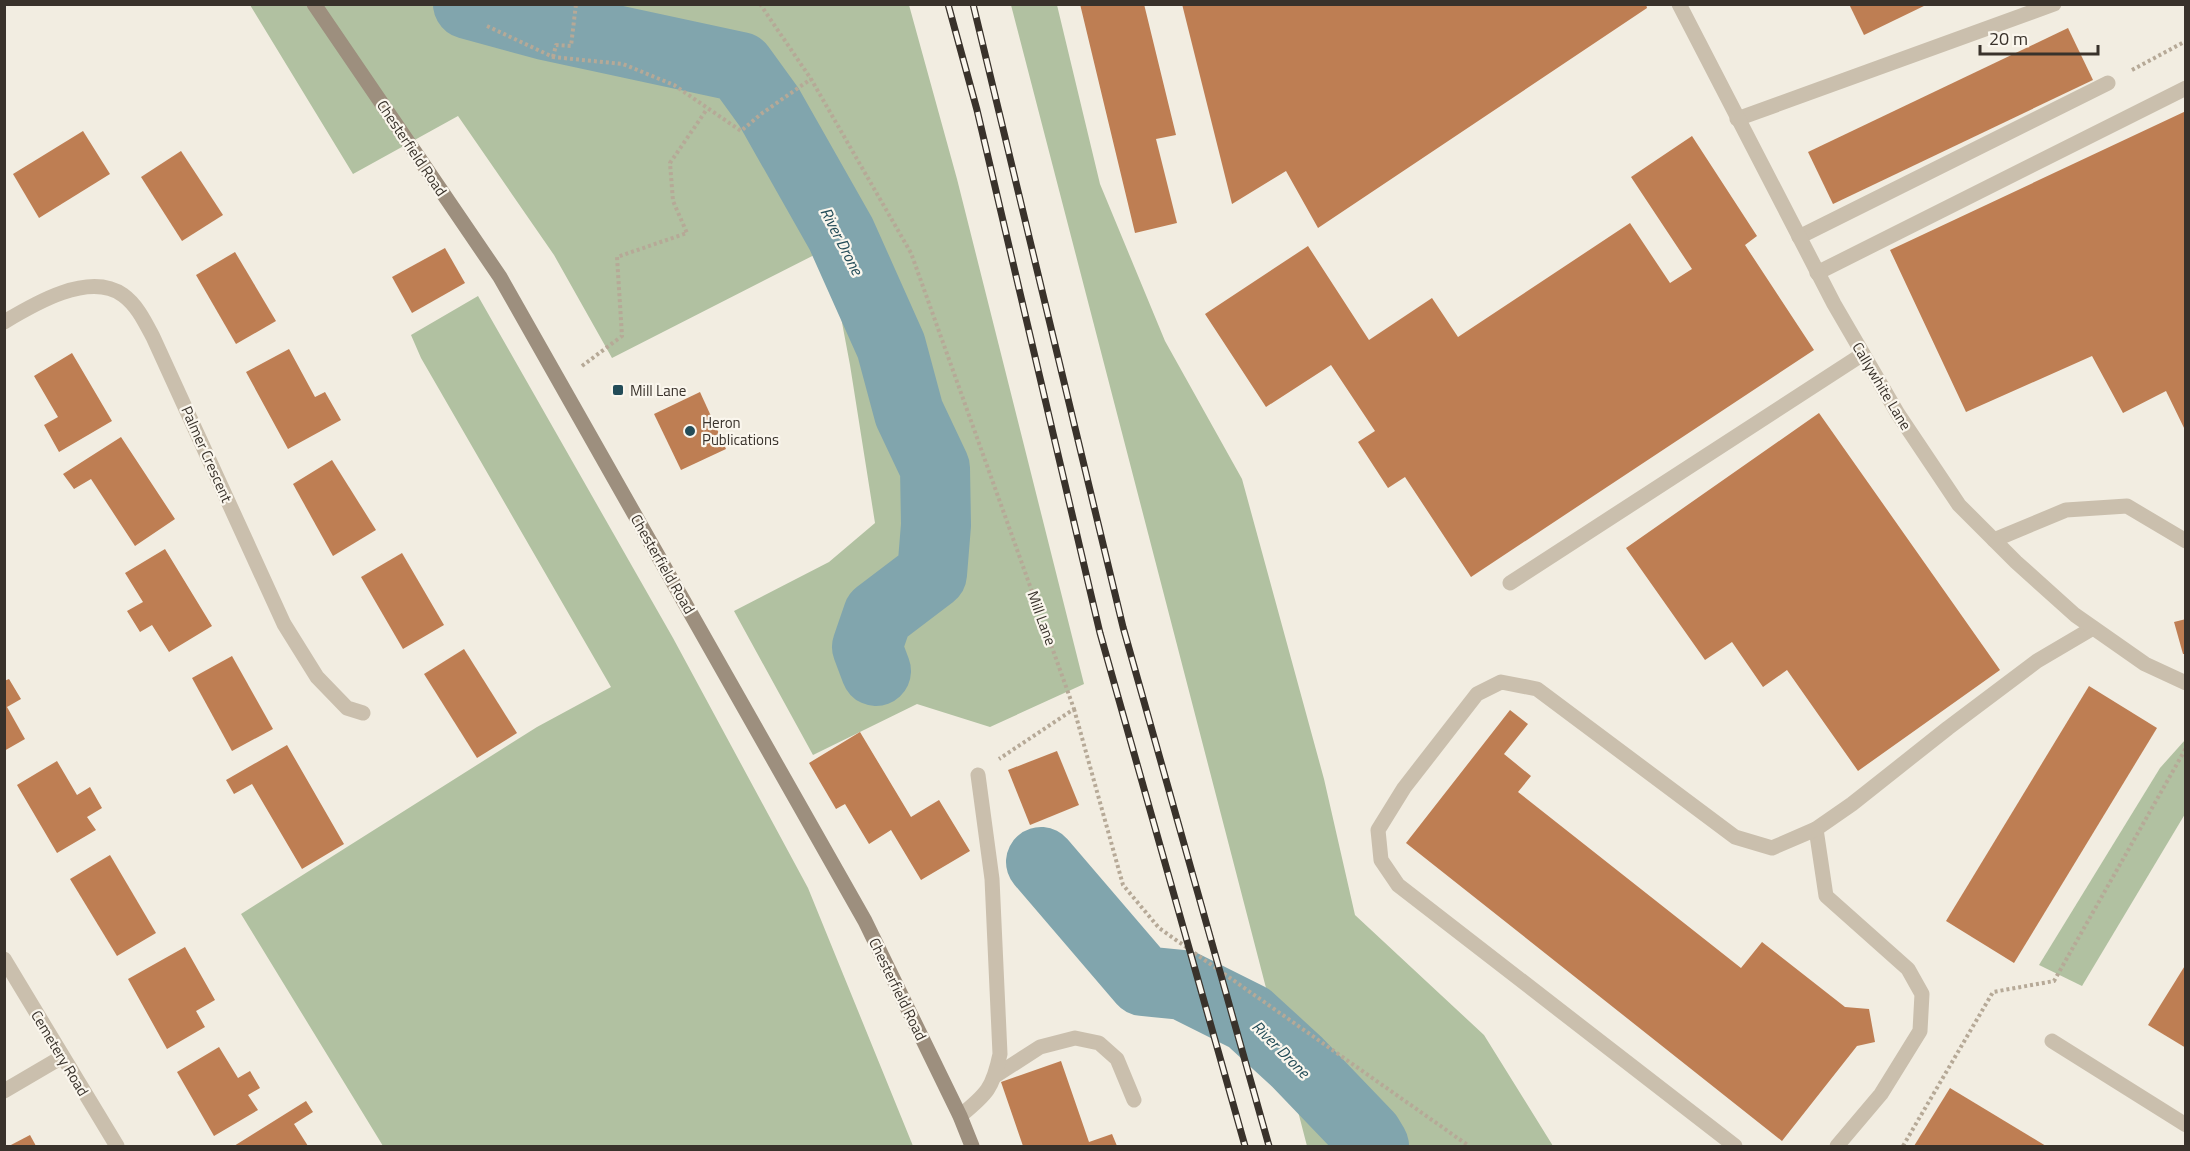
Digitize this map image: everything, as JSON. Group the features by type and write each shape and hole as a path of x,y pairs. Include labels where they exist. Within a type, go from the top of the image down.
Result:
{"main road":[{"name":"Chesterfield Road","path":"314,4 500,277 866,921 960,1116 972,1146"}],"street":[{"name":"Callywhite Lane","path":"1679,4 1817,273 1898,414 1959,505 2075,615 2145,664 2186,683"},
{"path":"1737,119 2054,4"},
{"path":"1799,237 2108,83"},
{"path":"1817,273 2186,88"},
{"name":"Palmer Crescent","path":"4,322 38,302 66,291 97,286 122,294 138,310 153,337 284,624 317,677 347,708 363,713"},
{"path":"1510,583 1863,354"},
{"path":"1994,540 2066,510 2127,506 2186,541"},
{"path":"1735,1146 1398,885 1381,860 1378,830 1404,788 1477,694 1501,682 1537,689 1735,837 1772,848 1816,829 2037,662 2093,628"},
{"path":"960,1116 984,1096 995,1076 1000,1054 992,879 978,775"},
{"path":"1816,829 1826,896 1908,969 1922,994 1920,1031 1881,1094 1837,1146"},
{"name":"Cemetery Road","path":"4,959 117,1146"},
{"path":"995,1076 1040,1047 1075,1038 1099,1043 1118,1059 1134,1100"},
{"path":"2052,1041 2186,1125"},
{"path":"4,1091 62,1057"}],"path":[{"path":"553,57 556,45 571,46 576,4"},
{"name":"Mill Lane","path":"760,4 811,79 911,253 1074,709 1123,885 1159,928 1469,1146"},
{"path":"487,26 553,57 623,64 675,84 741,131 811,79"},
{"path":"2108,83 2186,41"},
{"path":"560,383 622,336 617,257 687,233 673,201 670,163 707,108"},
{"path":"978,775 1074,709"},
{"path":"1903,1146 1993,992 2054,981 2186,748"}],"green space":[{"path":"250,5 909,5 957,179 1084,684 990,727 917,704 813,755 734,611 829,562 875,523 850,365 828,248 612,358 554,255 458,116 353,174"},
{"path":"1011,5 1057,5 1100,184 1165,341 1242,479 1324,779 1355,915 1484,1035 1553,1146 1307,1146"},
{"path":"478,296 673,638 808,888 913,1146 383,1146 241,914 537,727 611,687 421,358 411,335"},
{"path":"2185,740 2185,814 2082,986 2039,965 2160,768"}],"building":[{"path":"1080,4 1144,4 1176,135 1156,139 1177,223 1135,233"},
{"path":"1182,4 1646,4 1647,8 1318,228 1286,171 1232,204"},
{"path":"1849,4 1928,4 1864,35"},
{"path":"2068,28 2093,80 1833,204 1808,152"},
{"path":"2186,111 2186,432 2166,391 2123,413 2092,356 1966,412 1890,250"},
{"path":"83,131 110,174 39,218 13,174"},
{"path":"1692,136 1757,236 1745,245 1814,350 1471,577 1405,477 1388,488 1358,442 1375,431 1331,365 1266,407 1205,314 1308,246 1369,340 1432,298 1458,337 1630,223 1670,283 1692,269 1631,177"},
{"path":"181,151 223,215 182,241 141,177"},
{"path":"445,248 465,283 412,313 392,277"},
{"path":"235,252 276,321 236,344 196,275"},
{"path":"289,349 315,397 325,392 341,420 288,449 246,372"},
{"path":"72,353 112,421 59,452 44,425 58,417 34,376"},
{"name":"Heron Publications","path":"700,392 726,449 681,470 654,414"},
{"path":"1819,413 2000,670 1858,771 1787,670 1763,687 1732,642 1705,660 1626,548"},
{"path":"121,437 175,519 135,546 91,479 74,489 63,474"},
{"path":"332,460 376,530 333,556 293,484"},
{"path":"165,549 212,626 169,652 152,625 140,632 127,611 143,602 125,573"},
{"path":"402,553 444,625 403,649 361,577"},
{"path":"2186,619 2186,654 2183,654 2174,622"},
{"path":"464,649 517,733 477,758 424,674"},
{"path":"232,656 273,729 232,751 192,678"},
{"path":"9,679 21,699 7,707 25,739 4,751 4,681"},
{"path":"2089,686 2157,728 2014,963 1946,921"},
{"path":"1510,710 1528,724 1504,754 1531,776 1518,792 1741,968 1762,942 1845,1007 1869,1009 1875,1042 1857,1046 1782,1141 1406,843"},
{"path":"860,732 911,817 939,800 970,851 921,880 891,830 869,844 845,804 836,809 809,763"},
{"path":"287,745 344,844 302,869 252,784 234,794 226,780"},
{"path":"1057,751 1079,805 1030,825 1008,770"},
{"path":"57,761 77,795 90,787 102,808 87,817 96,830 57,853 17,785"},
{"path":"110,855 156,933 117,956 70,879"},
{"path":"185,947 215,1000 196,1011 205,1027 167,1049 128,979"},
{"path":"2186,964 2186,1048 2148,1025"},
{"path":"219,1047 238,1078 250,1071 260,1088 248,1095 258,1110 214,1136 177,1072"},
{"path":"1061,1061 1089,1142 1112,1134 1117,1146 1023,1146 1001,1082"},
{"path":"1950,1088 2046,1146 1914,1146"},
{"path":"306,1101 313,1112 294,1124 308,1146 234,1146"},
{"path":"30,1135 36,1146 9,1146"}],"waterway":[{"name":"River Drone","path":"468,4 545,25 740,67 769,107 841,234 891,346 909,413 935,468 936,525 932,574 878,615 867,647 876,671"},
{"name":"River Drone","path":"1041,862 1143,981 1183,985 1249,1018 1297,1062 1368,1136 1374,1146"}],"railway":[{"path":"948,4 977,110 1100,633 1245,1146"},
{"path":"973,4 1123,627 1269,1146"}],"place":[{"name":"Mill Lane","path":"618,390"},
{"name":"Heron Publications","path":"690,431"}]}
